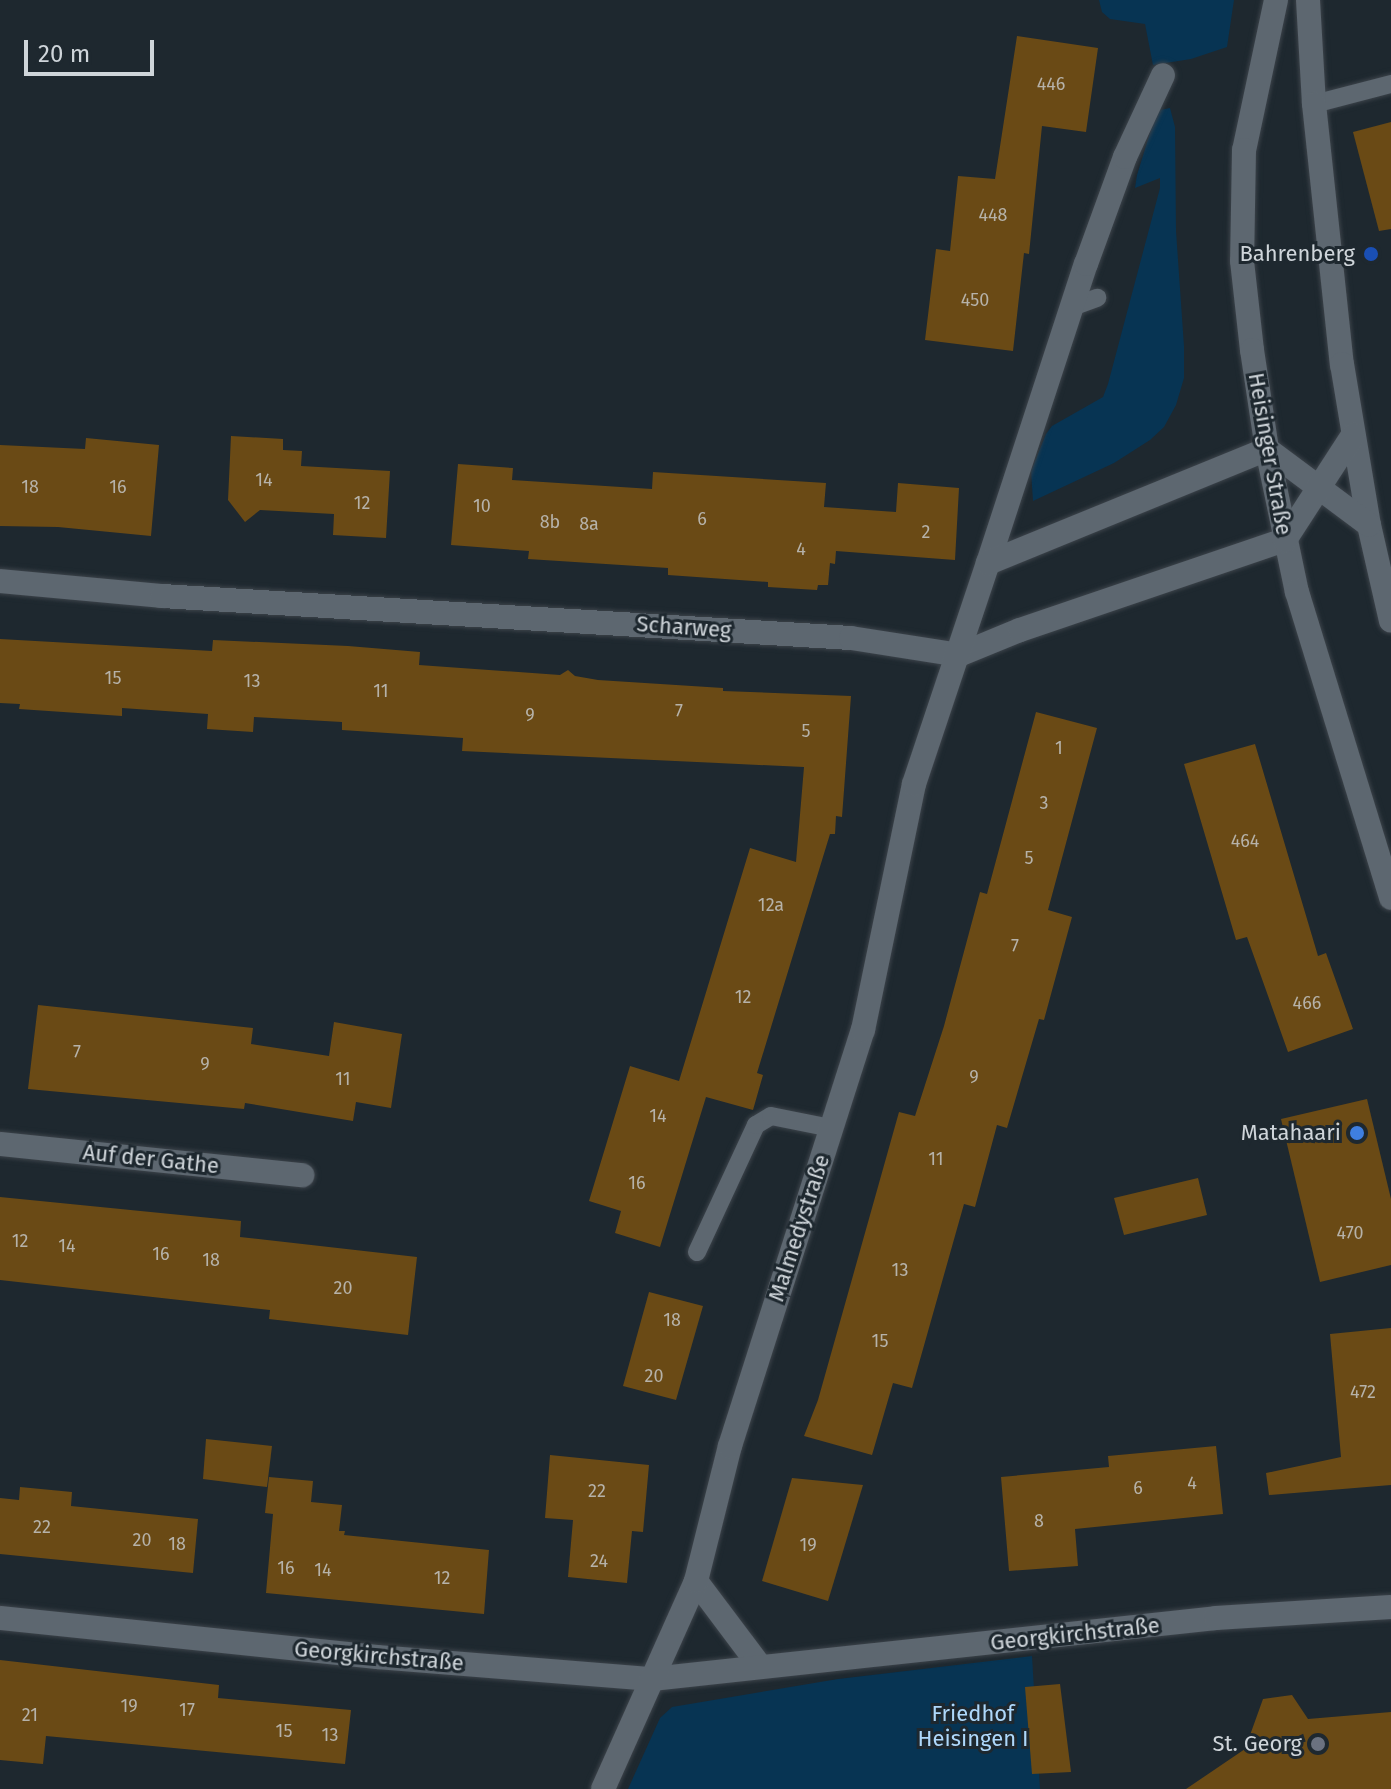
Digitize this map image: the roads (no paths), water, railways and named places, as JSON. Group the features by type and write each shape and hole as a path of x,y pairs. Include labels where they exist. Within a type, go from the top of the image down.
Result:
{"street":[{"name":"Heisinger Straße","path":"1276,0 1244,150 1242,261 1267,449 1297,592 1391,898"},
{"path":"1308,0 1314,104 1330,265 1353,435 1391,621"},
{"path":"959,655 1072,307 1125,157 1163,75"},
{"path":"959,655 1020,630 1285,540 1353,435"},
{"path":"988,563 1267,449 1369,525"},
{"name":"Scharweg","path":"0,581 162,596 851,638 959,655"},
{"name":"Malmedystraße","path":"603,1789 696,1581 730,1446 863,1030 914,784 959,655"},
{"name":"Auf der Gathe","path":"0,1144 302,1175"},
{"path":"696,1581 759,1665"},
{"name":"Georgkirchstraße","path":"0,1618 377,1657 652,1679 759,1665 1216,1618 1391,1607"}],"lane":[{"path":"1314,104 1391,84"},
{"path":"1072,307 1097,298"},
{"path":"697,1252 756,1125 771,1116 831,1128"}],"place":[{"name":"Bahrenberg","path":"1371,254"},
{"name":"Matahaari","path":"1357,1133"},
{"name":"St. Georg","path":"1318,1744"}],"park label":[{"name":"Friedhof Heisingen I","path":"973,1726"}]}
